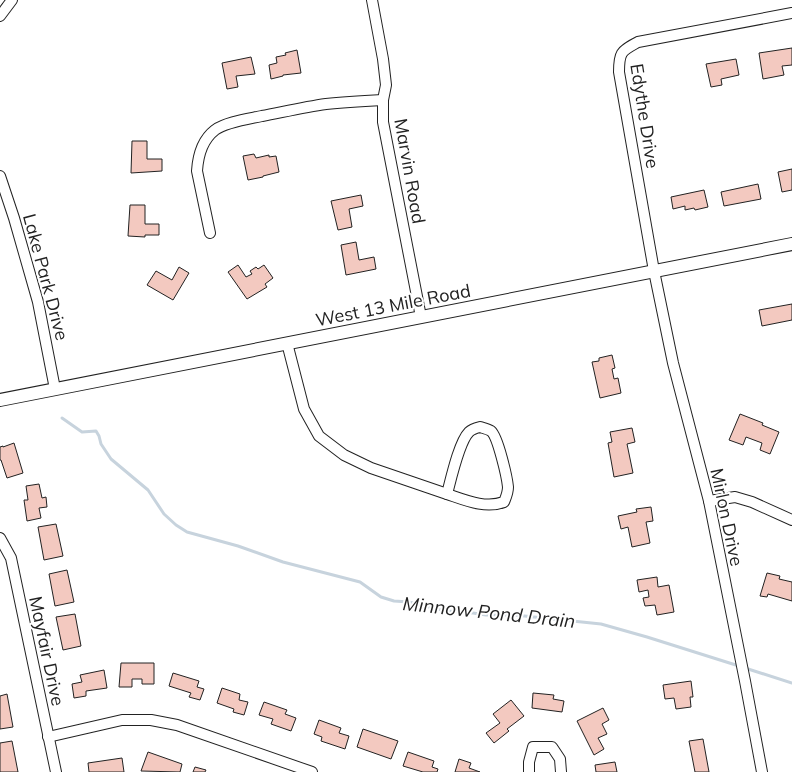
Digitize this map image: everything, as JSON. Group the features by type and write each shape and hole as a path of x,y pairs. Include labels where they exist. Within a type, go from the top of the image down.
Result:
{"street":[{"path":"0,16 12,0"},
{"name":"Marvin Road","path":"372,0 386,84 383,100 383,122 421,317"},
{"name":"Edythe Drive","path":"654,271 619,72 619,59 624,50 638,42 792,12"},
{"path":"210,233 198,176 198,161 202,147 216,129 248,119 325,104 383,100"},
{"name":"Lake Park Drive","path":"0,176 38,302 55,389"},
{"name":"West 13 Mile Road","path":"0,400 792,244"},
{"name":"Mirlon Drive","path":"654,271 673,363 709,501 762,772"},
{"path":"287,343 304,409 319,436 344,455 371,468 446,494 479,504 496,505 504,502 508,494 508,487 496,438 490,431 480,426 471,430 464,438 446,494"},
{"path":"709,501 735,497 752,502 792,520"},
{"name":"Mayfair Drive","path":"0,538 11,558 56,772"},
{"path":"48,737 122,720 151,720 177,725 312,772"},
{"path":"529,772 529,762 533,747 552,746 560,759 561,772"}],"building":[{"path":"792,48 792,65 782,66 784,75 763,79 759,53"},
{"path":"297,50 301,73 283,75 271,79 269,65 277,63 276,57"},
{"path":"251,57 255,74 236,76 238,87 227,89 222,63"},
{"path":"736,59 739,75 721,79 722,85 711,87 706,64"},
{"path":"132,141 147,141 147,159 162,159 162,171 131,173"},
{"path":"254,154 256,158 269,155 269,157 276,156 279,172 248,180 243,156"},
{"path":"792,169 792,190 782,192 778,172"},
{"path":"758,184 761,199 724,206 721,192"},
{"path":"704,190 708,207 685,210 685,206 673,209 671,197"},
{"path":"361,195 363,206 349,209 352,227 338,230 331,201"},
{"path":"130,205 145,205 145,224 159,224 159,235 145,235 145,237 128,236"},
{"path":"356,242 359,260 374,257 376,269 346,275 341,245"},
{"path":"238,265 246,277 252,274 250,271 256,267 258,269 264,265 273,278 265,284 267,287 247,299 228,272"},
{"path":"179,267 189,273 173,300 147,285 156,271 172,280"},
{"path":"792,304 792,320 762,326 759,310"},
{"path":"612,355 615,368 612,369 614,379 618,378 621,393 600,398 592,362"},
{"path":"740,414 779,432 770,454 760,450 762,443 746,437 743,445 729,440"},
{"path":"632,428 635,442 627,444 633,473 614,477 608,443 612,442 610,432"},
{"path":"14,443 23,473 7,478 0,460 0,447"},
{"path":"39,484 42,498 46,497 47,507 39,508 41,518 27,521 24,500 28,500 26,486"},
{"path":"651,507 653,521 646,522 650,543 632,547 628,527 621,529 618,516 637,512 636,509"},
{"path":"56,524 63,556 44,560 38,527"},
{"path":"67,570 74,602 55,606 49,574"},
{"path":"767,573 780,576 779,579 792,582 792,601 768,594 767,597 760,596"},
{"path":"657,577 658,587 669,585 674,612 657,615 655,605 645,606 643,598 649,597 648,590 639,592 637,580"},
{"path":"75,614 81,646 63,650 56,617"},
{"path":"121,663 154,663 154,684 142,684 142,679 132,679 132,687 119,687"},
{"path":"104,670 107,688 86,691 86,696 74,698 72,684 82,682 80,675"},
{"path":"173,673 199,681 197,687 204,689 200,700 189,697 191,693 169,686"},
{"path":"691,681 693,697 690,697 691,707 676,709 674,698 665,699 663,685"},
{"path":"222,688 240,694 239,700 248,702 244,715 233,712 234,709 217,703"},
{"path":"533,693 554,695 553,699 564,701 562,712 532,708"},
{"path":"7,694 13,727 0,729 0,696"},
{"path":"511,700 524,716 507,729 509,731 494,743 486,733 500,723 493,714"},
{"path":"264,702 287,710 285,714 296,718 291,731 271,724 273,719 259,715"},
{"path":"603,708 609,720 602,724 607,734 598,738 604,749 594,755 577,721"},
{"path":"319,720 341,728 339,733 349,736 345,749 321,741 322,737 314,734"},
{"path":"363,729 398,741 391,759 357,747"},
{"path":"703,739 709,772 695,772 689,741"},
{"path":"12,741 18,772 0,772 0,743"},
{"path":"148,752 182,764 180,772 141,771"},
{"path":"408,752 434,761 432,767 438,769 437,772 423,772 403,766"},
{"path":"122,758 124,772 89,772 88,763"},
{"path":"459,759 471,763 469,768 480,772 455,772"},
{"path":"615,762 617,772 596,772 595,765"},
{"path":"195,767 206,770 205,772 193,772"}],"waterway":[{"name":"Minnow Pond Drain","path":"62,418 82,432 96,431 101,444 111,459 148,490 164,514 187,532 238,546 283,562 360,582 381,597 394,601 409,602 447,611 486,615 515,615 601,624 739,666"},
{"name":"Minnow Pond Drain","path":"745,668 792,683"}]}
